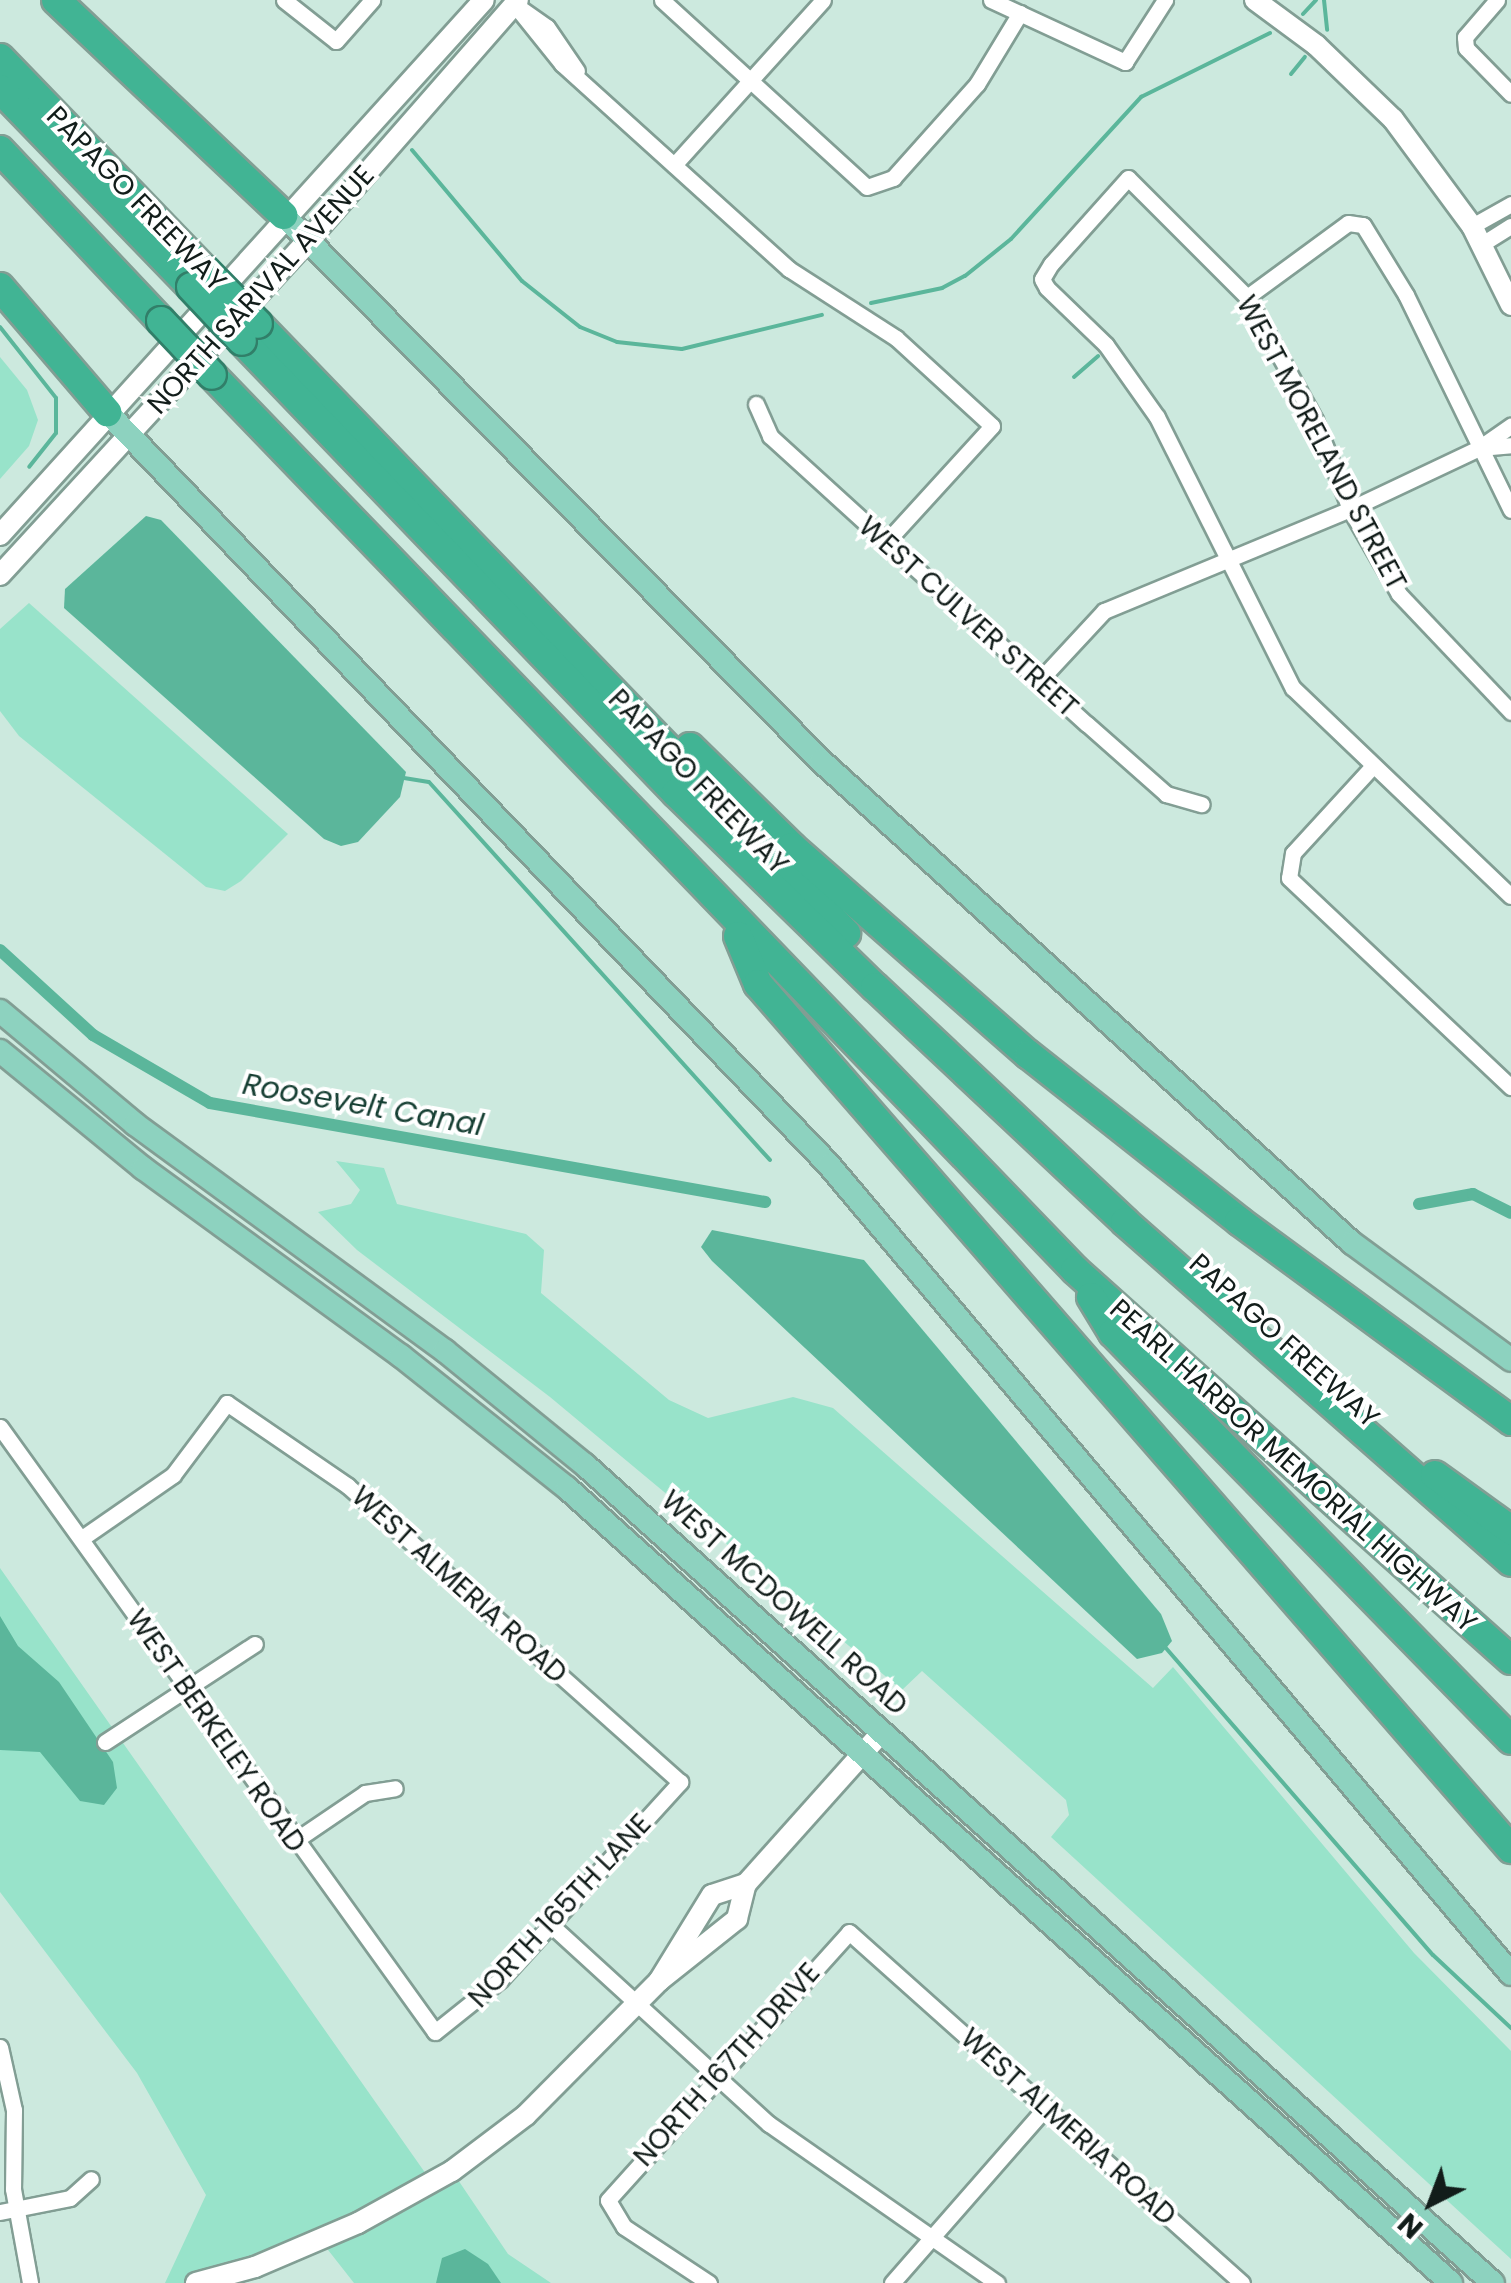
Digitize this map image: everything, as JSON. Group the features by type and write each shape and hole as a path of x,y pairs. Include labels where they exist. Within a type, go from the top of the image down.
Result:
{"highway":[{"path":"56,0 283,215"},
{"name":"PAPAGO FREEWAY","path":"0,58 198,279 855,942 1140,1211 1430,1472"},
{"path":"0,89 198,279"},
{"path":"0,150 731,920 1076,1270 1113,1333 1511,1740"},
{"path":"0,288 107,412"},
{"path":"250,332 663,778 875,987 1124,1222 1511,1562"},
{"path":"528,608 602,661 932,973 1239,1221 1511,1421"},
{"path":"731,920 758,984 1511,1850"},
{"name":"PEARL HARBOR MEMORIAL HIGHWAY","path":"1076,1270 1511,1660"},
{"path":"1430,1472 1511,1530"},
{"path":"1430,1472 1511,1541"}],"main road":[{"name":"NORTH SARIVAL AVENUE","path":"0,534 283,215 484,0"},
{"path":"1256,0 1366,90 1477,235 1511,305"},
{"name":"NORTH SARIVAL AVENUE","path":"0,575 309,240 460,66 509,1"},
{"path":"283,215 821,761 1294,1192 1430,1304 1511,1360"},
{"path":"107,412 842,1179 1511,1974"},
{"name":"WEST MCDOWELL ROAD","path":"0,1011 134,1124 524,1415 1492,2283"},
{"name":"WEST MCDOWELL ROAD","path":"0,1050 143,1168 538,1464 864,1752 1451,2283"},
{"path":"196,2283 258,2275 358,2223 452,2171 552,2093 639,2004 882,1732"}],"street":[{"path":"284,0 336,41 372,0"},
{"path":"662,0 867,187 882,186 977,84 1020,13"},
{"path":"674,164 823,0"},
{"path":"991,0 1125,62 1165,0"},
{"path":"1497,0 1465,37 1466,48 1511,94"},
{"path":"509,1 562,64 577,71 789,270 896,338 992,426 886,542"},
{"name":"WEST MORELAND STREET","path":"1229,561 1134,380 1042,278 1128,178 1247,297 1315,420 1350,508 1399,594 1511,712"},
{"path":"1477,235 1511,204"},
{"path":"1247,297 1348,223 1363,225 1406,295 1511,510"},
{"path":"1477,235 1511,226"},
{"name":"WEST CULVER STREET","path":"756,404 770,436 1166,794 1202,804"},
{"path":"1039,680 1104,612 1350,508 1480,448 1511,426"},
{"path":"1480,448 1511,444"},
{"path":"1229,561 1292,688 1371,768 1511,896"},
{"path":"1371,768 1288,866 1289,878 1511,1086"},
{"name":"WEST ALMERIA ROAD","path":"82,1538 174,1476 227,1403 348,1486 680,1782"},
{"name":"WEST BERKELEY ROAD","path":"0,1427 293,1842 435,2032"},
{"path":"105,1742 254,1644"},
{"name":"NORTH 165TH LANE","path":"435,2032 486,1994 680,1782"},
{"path":"293,1842 365,1792 395,1788"},
{"path":"552,1925 770,2124 997,2283"},
{"name":"WEST ALMERIA ROAD","path":"848,1932 1242,2283"},
{"name":"NORTH 167TH DRIVE","path":"709,2283 624,2227 608,2200 848,1932"},
{"path":"0,2047 14,2110 8,2210 30,2283"},
{"path":"892,2283 1046,2107"},
{"path":"8,2210 70,2198 90,2179"}],"shaded area":[{"path":"0,357 27,390 38,420 29,446 0,479"},
{"path":"146,516 161,520 406,772 400,797 358,842 341,846 324,839 64,608 65,589"},
{"path":"29,603 288,834 241,881 225,891 206,887 19,736 0,711 0,629"},
{"path":"336,1161 384,1168 397,1204 526,1234 544,1250 541,1293 669,1400 708,1418 793,1397 833,1408 1153,1688 1173,1667 1414,1953 1511,2051 1511,2259 1051,1837 1069,1815 1066,1800 922,1671 902,1690 550,1397 357,1250 318,1212 351,1204 360,1190"},
{"path":"712,1230 864,1260 1161,1614 1172,1641 1162,1653 1137,1659 712,1261 701,1247"},
{"path":"0,1568 426,2174 434,2182 452,2171 508,2254 551,2283 354,2283 321,2241 196,2283 165,2283 206,2195 137,2073 0,1892"},
{"path":"0,1616 18,1646 59,1682 113,1762 117,1788 104,1805 80,1801 40,1752 0,1750"},
{"path":"465,2249 488,2264 501,2283 436,2283 442,2258"}],"waterway":[{"path":"1303,14 1316,0"},
{"path":"1324,0 1327,30"},
{"path":"871,303 942,288 965,276 1011,239 1141,97 1270,33"},
{"path":"1291,74 1305,57"},
{"path":"412,150 522,281 580,327 617,342 682,349 822,315"},
{"path":"0,327 56,398 56,433 29,467"},
{"path":"1074,377 1098,356"},
{"path":"404,778 429,782 770,1160"},
{"name":"Roosevelt Canal","path":"0,950 93,1035 210,1103 765,1202"},
{"name":"Roosevelt Canal","path":"1419,1204 1473,1194 1511,1213"},
{"path":"1165,1647 1433,1955 1511,2028"}]}
